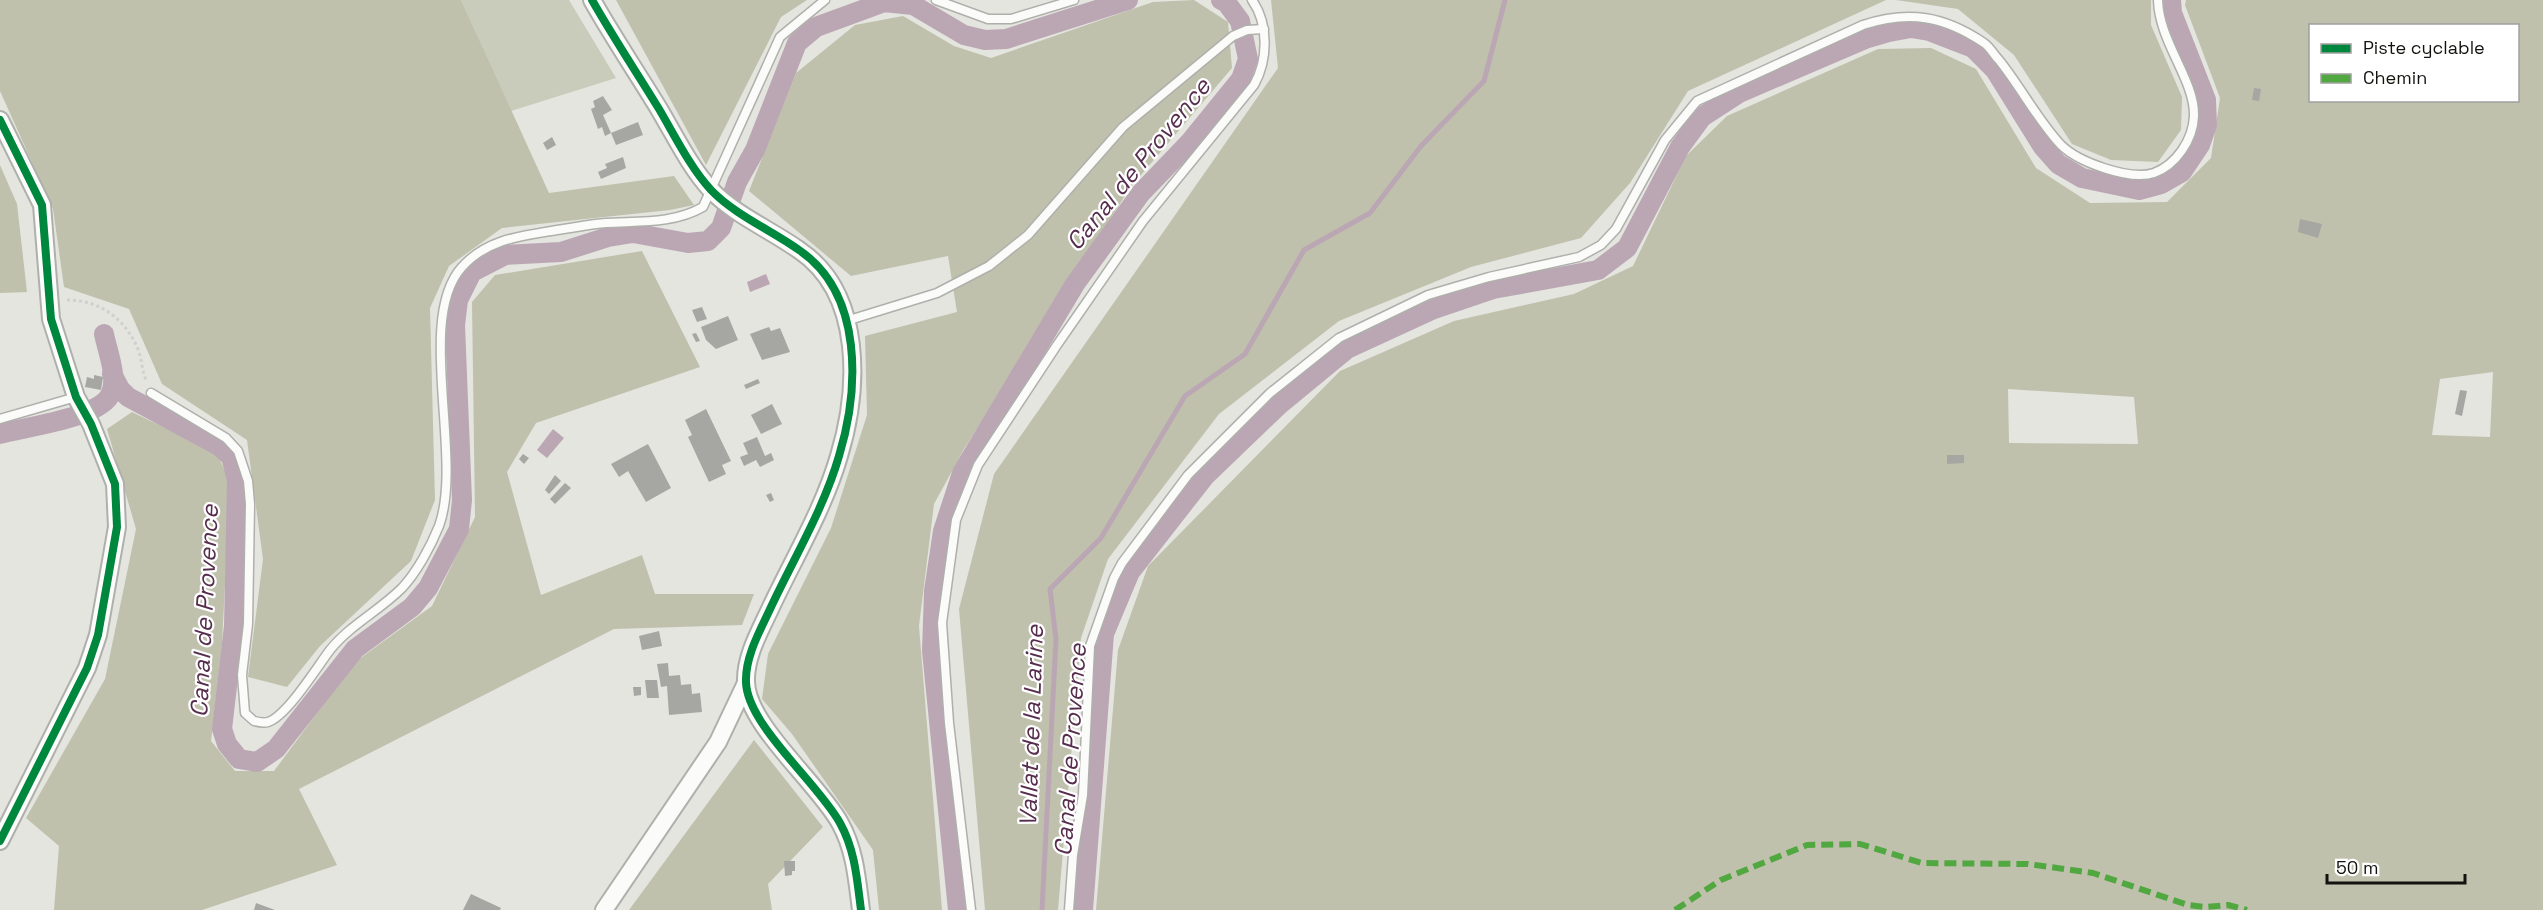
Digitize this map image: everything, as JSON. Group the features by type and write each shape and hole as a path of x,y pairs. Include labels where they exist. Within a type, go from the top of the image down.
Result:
{"street":[{"path":"592,0 680,146 711,190 741,213 817,263 835,289 846,321 852,354 853,391 848,427 837,464 759,634 749,659 746,682 718,742 604,910"},
{"path":"0,120 42,205 51,319 79,401 91,424 115,484 117,527 98,635 87,668 0,842"},
{"path":"746,682 751,704 764,725 821,794 839,822 853,852 861,910"}],"lane":[{"path":"151,393 226,438 238,451 248,481 250,504 248,624 242,675 245,714 254,722 268,722 286,708 341,636 402,587 422,559 439,525 447,492 441,326 446,296 460,269 479,250 504,239 602,223 671,220 688,216 703,207 780,37 825,0"},
{"path":"936,0 988,19 1011,19 1074,0"},
{"path":"971,910 949,723 942,623 956,520 978,465 1057,345 1143,221 1254,85 1263,60 1264,29 1258,9 1252,0"},
{"path":"1069,910 1073,855 1083,795 1090,646 1114,578 1188,475 1270,393 1339,338 1428,295 1489,277 1579,257 1601,245 1616,229 1665,140 1697,101 1863,25 1892,16 1939,20 1985,44 2015,80 2060,144 2075,158 2137,176 2154,173 2179,156 2189,136 2194,118 2193,100 2159,16 2158,0"},
{"path":"846,321 937,293 989,266 1028,235 1123,126 1233,36 1247,30 1264,29"},
{"path":"0,419 79,401"}],"path":[{"path":"50,300 85,300 120,319 139,352 151,393"}],"green space":[{"path":"0,0 461,0 549,193 674,176 694,205 670,210 502,228 449,266 430,308 435,500 411,561 320,646 287,687 248,677 263,559 247,440 162,384 129,309 64,287 53,209 0,91"},
{"path":"461,0 569,0 616,78 511,111"},
{"path":"616,0 807,0 781,17 706,165"},
{"path":"1194,0 1228,22 1232,68 1130,188 964,449 934,504 919,626 942,910 879,910 873,850 792,734 762,699 768,654 831,528 867,415 865,336 957,312 948,256 851,276 749,191 796,73 855,25 903,16 954,46 991,58 1153,2"},
{"path":"1271,0 1886,0 1688,91 1630,183 1581,238 1471,267 1339,321 1219,414 1108,559 1081,638 1058,910 985,910 959,609 994,474 1278,68"},
{"path":"1896,0 2151,0 2151,25 2182,97 2181,130 2158,162 2111,160 2072,144 2014,55 1958,9"},
{"path":"2186,0 2543,0 2543,910 1096,910 1118,650 1148,566 1340,371 1454,321 1574,294 1633,266 1686,156 1727,116 1878,49 1931,48 1976,69 2036,168 2090,203 2167,202 2211,158 2220,98 2185,5","holes":["2493,372 2490,437 2432,435 2440,379","2008,389 2134,397 2138,444 2009,443"]},
{"path":"0,165 17,204 27,292 0,293"},
{"path":"642,251 700,367 536,423 507,472 541,595 642,555 655,594 754,594 742,625 614,629 299,789 337,865 202,910 54,910 59,846 26,818 105,679 136,529 107,429 132,412 217,453 230,483 222,644 211,741 235,771 274,771 355,662 432,606 475,517 472,302 495,275"},
{"path":"754,740 823,827 768,884 772,910 629,910"}],"shaded area":[{"path":"766,274 770,284 750,292 747,282"},
{"path":"553,429 564,438 547,458 537,450"}],"building":[{"path":"2254,88 2261,89 2259,101 2252,100"},
{"path":"603,96 612,110 603,115 611,133 605,136 602,127 598,129 591,109 595,107 593,101"},
{"path":"638,122 643,135 616,145 611,133"},
{"path":"552,137 556,145 547,150 543,143"},
{"path":"623,157 626,168 601,179 598,172 607,168 605,164"},
{"path":"2300,219 2322,224 2318,238 2298,232"},
{"path":"702,307 707,319 697,322 692,310"},
{"path":"728,316 738,340 716,349 706,340 701,327"},
{"path":"769,327 771,331 780,328 790,352 762,360 750,334"},
{"path":"696,333 700,341 696,342 692,334"},
{"path":"94,375 103,377 101,390 85,387 87,377 94,379"},
{"path":"758,379 760,383 746,389 744,385"},
{"path":"2460,390 2467,391 2462,416 2455,414"},
{"path":"772,404 782,424 761,434 751,415"},
{"path":"706,409 731,461 722,465 726,474 709,482 688,437 692,435 685,420"},
{"path":"757,437 765,456 771,453 774,460 760,467 756,460 744,466 740,457 748,454 743,443"},
{"path":"648,444 671,488 646,502 628,471 619,477 611,464"},
{"path":"523,454 529,458 524,464 519,459"},
{"path":"1947,455 1964,455 1964,463 1947,464"},
{"path":"555,475 561,481 549,494 545,490"},
{"path":"565,483 571,488 555,504 550,499"},
{"path":"771,493 774,500 770,502 766,495"},
{"path":"659,631 662,646 642,650 639,636"},
{"path":"668,663 669,676 680,675 681,685 691,684 692,694 700,693 702,712 669,715 667,686 661,687 657,664"},
{"path":"645,680 657,680 659,698 647,698"},
{"path":"633,687 641,687 641,695 634,696"},
{"path":"784,861 795,861 795,871 792,871 792,875 785,876"},
{"path":"471,894 501,908 500,910 463,910"},
{"path":"256,903 275,910 254,910"}],"waterway":[{"name":"Canal de Provence","path":"112,374 120,389 128,397 219,446 231,457 237,480 234,626 222,729 227,744 239,759 257,762 276,749 355,649 412,607 428,588 459,529 462,500 455,325 458,300 472,272 505,255 561,252 608,237 633,233 688,243 708,241 721,228 737,182 755,150 797,43 816,27 884,2 913,5 964,35 985,40 1006,39 1128,0"},
{"name":"Canal de Provence","path":"958,910 932,651 934,591 943,531 962,473 1075,284 1141,193 1189,143 1241,79 1248,59 1240,21 1226,2 1221,0"},
{"name":"Vallat de la Larine","path":"1042,910 1056,639 1050,589 1101,538 1185,396 1245,354 1304,250 1370,213 1421,146 1484,81 1505,0"},
{"name":"Canal de Provence","path":"1083,910 1104,634 1130,572 1205,476 1279,405 1347,349 1434,309 1493,289 1598,270 1627,248 1680,147 1702,117 1739,93 1865,39 1889,32 1911,28 1929,31 1973,48 1995,70 2043,147 2058,164 2082,178 2139,190 2161,184 2182,172 2200,145 2207,125 2206,100 2172,13 2171,0"},
{"name":"Canal de Provence","path":"0,434 78,415 105,402 111,393 113,379 104,334"}],"marked path":[{"path":"1675,910 1721,880 1807,845 1860,844 1922,863 2028,864 2093,873 2188,905 2205,907 2228,905 2247,910"}],"cycle path":[{"path":"592,0 703,181 731,207 799,250 820,269 835,291 845,317 851,345 852,373 846,430 839,456 817,514 754,643 748,662 746,682 749,699 758,717 785,754 830,807 840,823 852,854 861,910"},
{"path":"0,120 42,205 51,319 76,397 91,424 115,484 117,527 98,635 87,668 0,841"}]}
